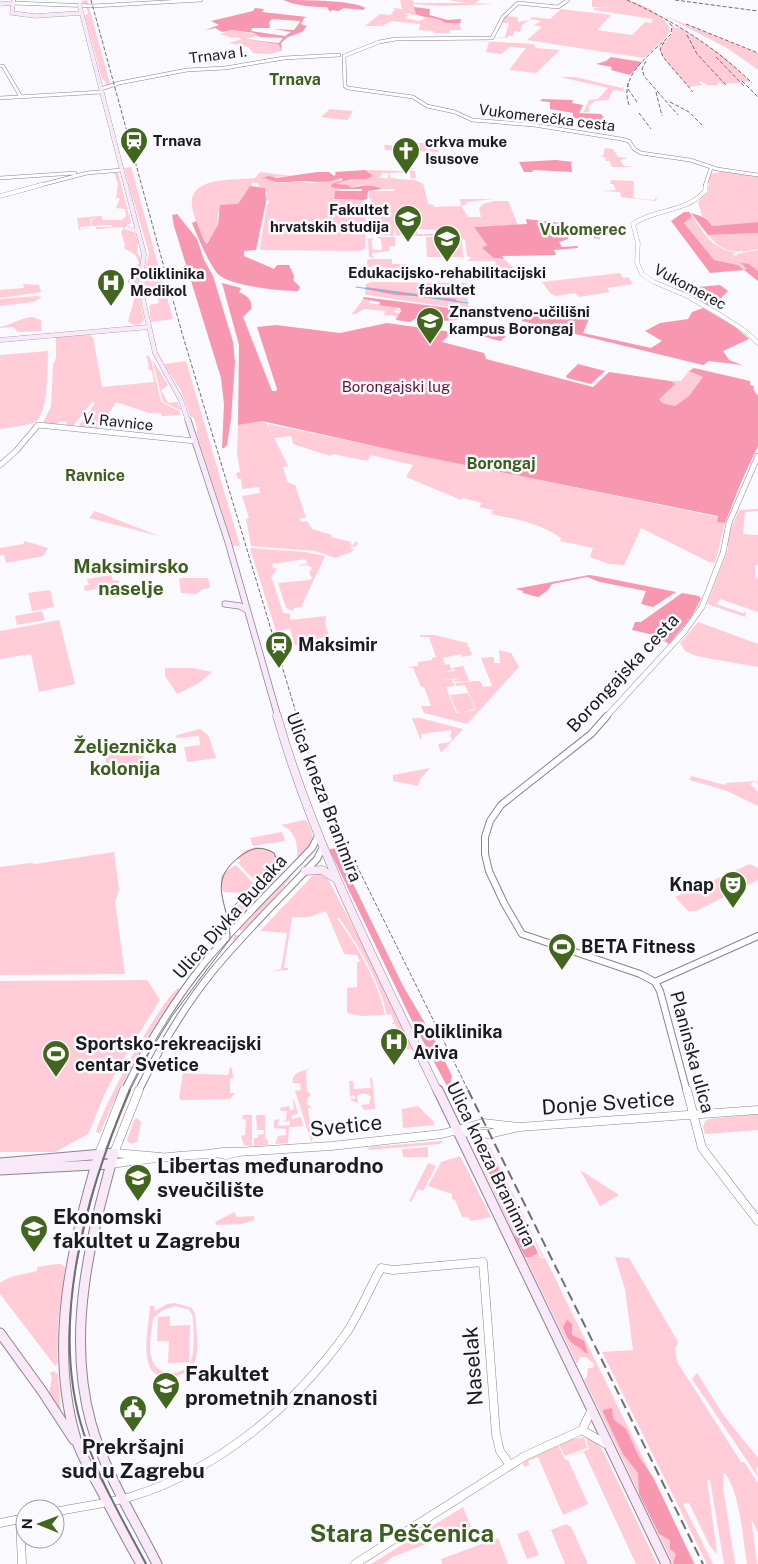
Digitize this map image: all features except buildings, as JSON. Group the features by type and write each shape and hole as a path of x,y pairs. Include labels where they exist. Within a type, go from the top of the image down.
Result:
{"main road":[{"name":"Ulica kneza Branimira","path":"78,0 144,257 140,278 141,290 156,355 180,395 228,542 280,732 318,836 337,880 457,1132 666,1564"},
{"path":"1,4 13,3 13,14 35,16 82,14"},
{"path":"136,222 126,228 138,232"},
{"path":"131,281 141,290"},
{"path":"0,340 149,325"},
{"path":"225,604 240,606 247,610"},
{"path":"305,871 322,870 337,880"},
{"path":"114,1153 90,1244 82,1305 80,1351 82,1375 91,1422 106,1460 157,1564"},
{"name":"Svetice","path":"0,1162 114,1153"},
{"path":"80,1449 70,1414 64,1364 64,1336 73,1258 99,1154"},
{"name":"Svetice","path":"0,1170 111,1164"},
{"path":"0,1333 42,1391 80,1449 141,1564"}],"street":[{"path":"13,3 93,6 201,0"},
{"path":"345,56 392,39 492,38 503,16 520,3 558,7 568,0"},
{"name":"Trnava I.","path":"0,98 102,91 130,81 187,70 225,68 284,58 345,56"},
{"name":"Vukomerečka cesta","path":"345,56 345,86 348,88 413,97 427,106 455,112 472,120 534,125 621,139 629,141 634,149 641,153 690,160 711,168 758,174"},
{"path":"1,66 21,97"},
{"name":"Vukomerec","path":"711,168 706,180 705,191 694,202 643,217 633,224 632,229 638,246 638,266 646,277 691,298 737,327 758,343"},
{"path":"0,196 69,176 122,170"},
{"path":"0,178 69,176"},
{"name":"V. Ravnice","path":"0,465 38,425 195,442"},
{"name":"Borongajska cesta","path":"524,935 485,861 484,847 491,820 509,797 598,728 684,632 702,606 723,553 729,524 758,456"},
{"name":"Ulica Divka Budaka","path":"99,1154 130,1079 159,1025 217,948 294,868 312,848 318,836"},
{"name":"Ulica Divka Budaka","path":"114,1153 136,1096 182,1013 231,950 320,855 323,847"},
{"path":"284,894 292,879 294,868"},
{"name":"Planinska ulica","path":"524,935 640,974 655,982 660,991 702,1148 758,1221"},
{"path":"655,982 758,936"},
{"name":"Donje Svetice","path":"457,1132 473,1135 507,1132 520,1127 758,1110"},
{"name":"Svetice","path":"111,1164 161,1156 230,1154 331,1146 457,1132"},
{"name":"Svetice","path":"114,1153 161,1156"},
{"name":"Naselak","path":"124,1498 163,1485 201,1467 234,1446 273,1413 331,1353 348,1330 381,1268 393,1270 483,1262 496,1434 500,1450 510,1465"},
{"path":"355,1564 510,1465 536,1450 582,1430 592,1409"},
{"path":"582,1430 598,1438 611,1448"},
{"path":"65,1510 124,1498"},
{"path":"0,1523 15,1520"},
{"path":"22,1549 22,1564"}],"shaded area":[{"path":"87,0 110,84 106,86 105,81 102,79 85,16 88,13 86,6 81,1"},
{"path":"400,0 412,0 414,3 467,3 448,0 480,0 474,3 493,4 441,6 413,4 417,15 409,13 404,15 409,15 405,18 419,21 425,19 423,17 440,19 445,23 460,23 461,30 450,30 449,33 419,30 420,24 391,21 382,26 365,26 380,14 392,15 395,9 392,8 402,9"},
{"path":"592,0 627,0 640,4 659,15 668,25 670,31 644,58 527,40 542,27 534,25 541,21 530,19 532,17 550,19 561,9 611,15 597,30 632,35 645,22 651,23 653,19 594,10 593,8 616,7 592,7"},
{"path":"506,16 517,17 518,22 529,20 522,25 520,32 514,31 513,36 508,36 508,38 495,37 505,37 509,23 502,23"},
{"path":"665,16 758,53 758,70 727,48"},
{"path":"672,24 676,29 679,27 721,54 751,82 722,84 720,82 717,83 718,85 707,85 700,81 702,85 689,87 667,62 660,49 672,33"},
{"path":"232,30 260,35 246,39 278,44 282,51 269,54 253,53 248,47 229,43 242,39 220,34"},
{"path":"481,41 534,44 536,48 560,50 536,73 509,70 526,48 510,47 501,54 486,52 489,42"},
{"path":"560,77 575,77 622,88 624,86 623,90 630,92 613,90 608,100 595,101 588,107 590,111 583,113 589,100 598,99 608,88"},
{"path":"330,109 353,111 347,120 321,117"},
{"path":"424,141 433,145 439,152 385,150 384,145 420,147 420,145 411,143 423,143"},
{"path":"605,148 613,149 618,157 628,158 620,160 624,166 635,167 612,167 609,161 605,161 605,157 599,157 603,156"},
{"path":"131,167 173,319 151,322 149,305 159,303 156,289 146,290 143,278 149,253 124,168"},
{"path":"419,167 410,170 415,171 416,178 411,179 410,172 390,173 390,177 398,179 388,178 389,173 382,173 379,178 415,180 423,184 428,204 434,205 433,207 461,206 468,217 481,217 479,208 483,204 494,201 508,201 518,225 474,227 487,245 484,250 497,259 504,259 515,269 497,272 495,261 467,261 471,258 467,256 465,240 456,236 456,234 446,236 445,228 452,228 451,226 444,227 445,236 424,236 424,234 442,233 442,230 417,229 417,234 423,234 423,236 415,236 411,226 410,234 396,236 395,227 394,236 370,235 368,233 369,202 372,200 369,198 369,191 394,191 394,189 359,185 352,188 336,185 353,179 373,177 365,170 401,171"},
{"path":"716,170 758,176 747,176 758,177 758,222 712,226 707,218 702,216 698,202 708,192 710,174 722,172"},
{"path":"114,172 118,173 131,223 123,227 96,229 96,227 112,227 112,225 92,226 91,220 97,218 90,219 91,226 80,227 80,229 92,228 79,230 77,218 101,216 103,220 122,220 126,216 125,209 116,208 120,198 116,198 118,184"},
{"path":"260,172 291,176 269,178 273,182 284,183 290,181 312,183 342,179 335,184 340,191 335,191 333,200 362,200 366,202 365,249 359,251 261,250 267,205 270,201 265,200 267,194 265,189 253,182 238,204 218,213 217,229 206,244 194,215 192,202 195,193 201,187 221,180 255,178"},
{"path":"611,180 634,181 633,198 654,200 657,196 656,201 621,197 620,192 603,191 616,190 613,184 610,184"},
{"path":"460,199 493,199 466,202 467,204 461,206"},
{"path":"692,216 710,240 720,248 736,253 732,255 738,256 736,254 758,250 758,271 749,264 742,262 748,270 744,270 738,265 714,260 684,223"},
{"path":"126,229 134,232 138,242 137,252 141,259 137,285 133,281 131,273 134,273 131,271 135,271 139,266 136,265 139,264 135,255 125,249 124,246 126,245 121,231"},
{"path":"758,233 758,249 743,251 725,249 708,235"},
{"path":"374,237 371,241 373,250 382,250 381,239 376,237 395,237 395,246 389,246 389,251 372,253 372,256 376,258 369,257 368,239"},
{"path":"426,237 455,237 462,240 463,257 427,257"},
{"path":"369,259 392,259 392,264 407,264 404,266 406,280 377,280 377,278 380,278 380,267 372,266 370,270 370,265 368,280 367,261"},
{"path":"620,273 623,278 628,277 633,284 607,288 610,292 579,297 575,293 555,296 550,293 542,282"},
{"path":"371,282 464,283 467,284 468,307 462,309 367,295 365,294 366,284"},
{"path":"23,284 39,285 41,292 0,298 0,290 24,288"},
{"path":"135,287 138,291 144,320 136,325 128,321 135,296"},
{"path":"42,297 33,302 0,306 0,299"},
{"path":"363,299 370,301 369,303 395,307 401,311 395,310 393,312 400,313 396,320 395,316 384,315 385,311 364,309 352,314"},
{"path":"32,317 41,320 41,331 18,332 13,327 0,328 23,319"},
{"path":"89,334 93,338 102,387 154,382 152,371 147,368 149,367 147,358 145,358 148,355 151,360 161,402 179,411 181,415 162,416 161,413 149,413 116,402 99,429 78,427 95,403 92,402 72,427 64,427 67,422 60,421 56,426 43,423 51,406 56,338 60,336"},
{"path":"48,351 45,400 40,417 32,423 0,429 0,355"},
{"path":"152,359 168,385 161,390 168,403 177,402 182,411 163,402"},
{"path":"186,361 240,546 233,546 197,435 194,418 190,416 181,391 164,364"},
{"path":"689,371 704,377 689,396 675,406 662,403 659,398 674,384 670,381 681,381"},
{"path":"262,421 267,424 288,466 283,467 287,482 295,485 306,518 300,518 301,522 307,521 312,529 332,535 331,537 351,542 350,544 353,545 356,541 358,543 355,547 351,546 350,548 354,549 351,552 335,558 315,551 251,546 246,519 249,518 242,496 260,493 259,487 242,489 241,479 238,479 236,473 240,472 237,453 238,425"},
{"path":"268,424 718,517 718,522 725,523 715,563 709,562 641,528 624,565 609,564 590,557 593,548 560,541 561,538 545,529 528,522 491,514 493,510 479,507 482,503 463,498 461,500 406,477 413,465 371,455 367,461 333,454 330,456 293,444 291,436 274,438"},
{"path":"758,509 758,511 745,512 743,534 758,535 758,565 755,565 755,577 758,579 758,612 720,599 716,604 743,613 746,612 745,617 707,604 728,549 728,535 739,510"},
{"path":"95,511 159,536 89,518"},
{"path":"25,541 48,548 43,556 6,563 4,555 0,555 0,548 23,544"},
{"path":"250,549 305,552 325,556 301,607 294,608 293,611 286,608 278,583 310,580 312,578 309,573 312,568 308,565 299,566 307,564 306,559 272,564 273,568 278,569 271,576 283,613 290,614 290,620 326,616 325,623 329,637 319,638 319,644 295,645 290,629 276,631"},
{"path":"111,575 113,581 118,580 119,583 85,591 84,586 89,585 87,579"},
{"path":"208,578 210,588 203,589 196,594 181,593 179,579"},
{"path":"50,590 54,607 32,611 28,593"},
{"path":"42,611 45,620 17,625 15,616"},
{"path":"59,620 75,684 39,692 31,654 0,659 0,631"},
{"path":"698,622 758,644 758,667 696,656 685,651 680,643"},
{"path":"420,635 434,635 467,643 469,646 462,643 469,647 472,655 462,657 461,654 443,658 445,665 449,664 452,670 440,672 456,671 452,668 463,666 469,681 455,682 454,680 459,678 443,680 452,680 455,686 446,687 456,713 459,712 457,712 450,695 468,693 475,709 462,712 476,710 465,685 456,686 455,683 478,681 481,682 483,687 492,686 481,658 494,657 494,663 500,663 499,650 511,653 519,667 467,724 424,713 421,706 431,706 424,687 421,687 413,668 406,667 418,666 418,662 432,660 432,658 436,657 429,637 420,637"},
{"path":"165,668 193,668 212,672 199,683 177,694 165,676"},
{"path":"412,718 420,718 463,729 441,753 438,744 450,742 452,739 449,735 451,735 451,730 421,734 421,739 425,740 420,739"},
{"path":"200,729 208,735 216,758 187,762 184,747 200,745 199,736 176,738 177,735"},
{"path":"140,742 145,767 107,773 104,746"},
{"path":"430,768 420,779 418,786 393,781 393,775"},
{"path":"691,776 725,785 726,783 755,781 750,784 758,792 758,806 727,791 690,780"},
{"path":"307,821 313,839 307,850 297,860 297,849 293,834 281,825"},
{"path":"282,832 285,841 253,846 250,838"},
{"path":"256,847 271,850 278,859 275,869 256,882 238,863 241,861 237,858 246,850"},
{"path":"114,852 119,890 115,902 125,974 0,975 0,867 35,864"},
{"path":"750,864 758,868 758,880 696,911 688,911 675,897"},
{"path":"236,865 254,884 245,893 223,892 221,878"},
{"path":"315,873 326,875 361,942 412,1049 404,1050 407,1048 403,1039 398,1040 402,1037 399,1032 395,1033 398,1030 395,1024 391,1024 394,1022 391,1014 387,1015 374,976 339,918 337,918 372,976 385,1015 362,1016 347,1013 347,988 357,987 357,962 360,962 357,955 344,954 326,911 309,917 292,917 284,968 288,968 288,970 273,971 281,969 287,933 260,931"},
{"path":"292,874 285,885 252,923 241,931 239,929"},
{"path":"268,883 233,919 236,908 258,885"},
{"path":"234,935 240,935 165,1036 214,965 233,942"},
{"name":"Sportsko-rekreacijski centar Svetice","path":"147,980 160,1000 120,1064 105,1093 88,1134 55,1152 0,1152 0,981"},
{"path":"178,988 181,989 126,1077 100,1133 96,1132 109,1100 132,1056 157,1014"},
{"path":"165,1036 135,1090 150,1061"},
{"path":"230,1067 232,1068 233,1078 230,1079 230,1093 235,1093 230,1099 181,1100 179,1098 183,1073 228,1075"},
{"path":"311,1068 306,1071 307,1092 311,1094 307,1099 307,1104 312,1108 308,1108 310,1130 314,1132 314,1138 311,1141 295,1091 301,1090 300,1083 293,1083 293,1079 298,1072"},
{"path":"370,1078 372,1078 375,1109 364,1110 361,1105 369,1104 371,1097 362,1094 357,1096 358,1103 352,1101 350,1098 354,1099 356,1097 353,1095 350,1097 349,1081 353,1081 354,1089 371,1088"},
{"path":"294,1099 298,1114 292,1115 292,1119 301,1117 303,1126 289,1127 288,1143 275,1144 278,1136 286,1135 286,1129 274,1128 274,1120 279,1119 278,1126 290,1125 290,1121 282,1122 286,1120 287,1111 281,1111 280,1108 289,1106 290,1110 294,1109"},
{"path":"418,1106 434,1122 434,1125 403,1128 402,1109"},
{"path":"758,1114 758,1130 705,1134 703,1127 705,1121 709,1119"},
{"path":"243,1115 252,1115 252,1146 244,1145 241,1136 245,1135 246,1120 242,1119"},
{"path":"256,1115 265,1115 265,1139 268,1140 268,1145 254,1146 254,1138 264,1134 264,1130 257,1130"},
{"path":"137,1118 141,1122 137,1142 130,1144 127,1140 134,1120"},
{"path":"443,1141 440,1144 368,1150 369,1147"},
{"path":"487,1141 544,1257 542,1257 489,1150 479,1153 478,1149"},
{"path":"428,1147 428,1157 403,1157 402,1149"},
{"path":"475,1151 499,1198 511,1205 508,1215 516,1229 522,1228 524,1223 527,1231 517,1233 515,1237"},
{"path":"460,1156 491,1217 471,1221 468,1217 462,1217 455,1200 452,1199 452,1194 428,1186 441,1162"},
{"path":"428,1163 436,1166 423,1191 418,1189 411,1202 409,1201"},
{"path":"580,1170 619,1195 600,1206"},
{"path":"234,1212 237,1217 254,1216 254,1220 242,1224 217,1225 215,1222"},
{"path":"538,1253 541,1258 545,1258 695,1564 673,1564 584,1379 587,1377 588,1368 593,1368 594,1364 586,1357 580,1357 577,1364 525,1257 531,1257"},
{"path":"615,1257 629,1258 678,1342 675,1349 677,1362 741,1462 744,1462 758,1483 758,1533 751,1518 757,1564 747,1564 738,1505 725,1473 723,1474 723,1488 735,1564 724,1564 710,1480 707,1480 717,1554 710,1546 689,1503 683,1504 713,1564 707,1564 602,1352 633,1350 625,1289"},
{"path":"61,1264 65,1268 58,1322 57,1364 55,1366 0,1294 0,1283 14,1276 37,1271 37,1267"},
{"path":"175,1303 192,1308 195,1314 197,1351 195,1361 186,1372 172,1377 158,1375 152,1371 146,1351 150,1306 154,1306 155,1311 167,1304","holes":["175,1306 188,1309 192,1314 193,1324 194,1344 191,1360 187,1366 176,1373 164,1372 158,1369 151,1357 150,1343 153,1318 163,1310"]},
{"path":"170,1316 169,1326 190,1325 189,1362 168,1363 169,1341 157,1341 158,1317"},
{"path":"54,1371 58,1375 61,1412 49,1392 52,1378 50,1373"},
{"path":"697,1373 724,1416 758,1458 758,1467 756,1468 758,1477 692,1379"},
{"path":"584,1437 587,1448 565,1456 559,1445"},
{"path":"586,1438 597,1443 602,1449 657,1564 636,1564 584,1452 569,1457 589,1449"},
{"path":"558,1445 565,1460 568,1460 588,1504 563,1515 538,1457 528,1461 529,1465 524,1467 523,1464 527,1460"},
{"path":"463,1507 471,1527 392,1557 383,1564 371,1564"},
{"path":"566,1524 571,1527 588,1564 565,1564 551,1530"},
{"path":"528,1530 539,1555 527,1559 517,1534"},
{"path":"498,1538 508,1564 442,1564 441,1559"}],"green space":[{"path":"283,0 350,3 365,8 363,10 344,8 330,12 327,7 305,6"},
{"path":"414,7 430,9 429,15 448,20 461,19 460,23 445,23 438,19 420,16 416,14"},
{"path":"255,8 264,9 262,12 307,17 304,18 301,24 307,26 302,32 288,37 281,43 282,51 278,44 244,39 279,43 283,38 260,37 254,33 232,30 222,32 215,28 205,30 219,25 211,21 253,11","holes":["272,19 300,21 294,30 274,29 291,32 285,36 251,31 252,28 270,28 269,22"]},
{"path":"611,57 642,62 630,75 611,70 612,67 596,64 606,61"},
{"path":"542,99 573,100 572,103 583,105 579,113 601,114 614,130 590,125 601,125 603,122 573,118 573,113 550,109 550,102 540,101"},
{"path":"556,160 573,162 571,163 572,172 533,170 532,172 524,172 519,162"},
{"path":"365,170 373,176 366,179 352,179 336,184 347,185 352,188 374,186 382,189 368,191 367,199 364,200 334,199 335,191 362,191 362,189 331,187 332,184 343,180 341,178 326,182 275,182 262,178 269,176 276,178 317,172 329,172 334,176 335,172"},
{"path":"250,186 265,188 266,202 256,250 244,251 244,256 274,269 277,265 289,265 294,276 293,280 300,287 298,291 257,287 225,279 215,271 200,243 192,223 196,221 207,244 218,225 220,205 238,204"},
{"path":"684,212 689,212 692,216 684,223 714,260 738,265 744,270 710,273 671,221"},
{"path":"691,213 706,219 712,226 758,222 758,233 708,235"},
{"path":"177,214 197,239 204,260 213,276 233,342 235,362 231,419 227,445 224,448 222,448 224,404 221,378 174,226 172,215"},
{"path":"526,219 579,225 588,230 598,231 600,239 594,238 585,231 565,230 569,235 568,239 559,242 562,247 577,246 578,248 554,250 556,255 502,256 504,259 494,258 482,248 487,245 474,227 527,224"},
{"path":"740,262 749,264 758,271 758,281 744,270 747,269"},
{"name":"Borongajski lug","path":"222,283 241,288 239,292 250,301 251,309 243,317 272,391 277,389 257,327 276,325 340,333 387,323 452,332 442,342 484,353 486,359 593,387 609,372 670,381 675,384 659,399 662,403 675,406 689,396 703,377 689,371 694,368 750,381 750,385 754,386 753,389 758,396 758,446 725,523 717,522 718,516 406,453 262,421 238,425 239,345"},
{"path":"720,285 728,291 712,307 675,289"},
{"path":"366,287 456,299 457,302 463,303 395,295 365,289"},
{"path":"364,297 464,310 457,320 443,321 435,326 430,324 431,318 418,317 410,322 396,320 401,311 400,308 379,305 380,302 363,299"},
{"path":"703,308 735,327 749,339 723,351 729,360 742,365 709,361 703,365 522,321 522,313 543,309 545,314 549,315 547,318 553,319 558,309 572,309 590,316 583,333 651,348 662,341 645,331 660,323 688,319 692,312"},
{"path":"462,324 506,336 500,341 466,332 457,327"},
{"path":"578,364 605,371 591,384 567,378 566,376"},
{"path":"589,575 676,592 653,607 641,604 646,591 600,582 587,577 552,584 547,591 538,597 515,589"},
{"path":"682,593 699,596 701,599 690,619 687,619 689,620 669,644 658,638 668,642 658,636 632,630 635,622 641,622"},
{"path":"341,848 346,858 341,859 403,986 432,1035 452,1076 450,1088 448,1088 410,1017 329,849"},
{"path":"487,1149 517,1207 500,1196 479,1153"},
{"path":"519,1231 527,1231 530,1237 526,1242 534,1245 538,1253 531,1257 525,1257 515,1237"},
{"path":"567,1320 572,1324 572,1335 584,1341 588,1354 573,1344 567,1337 563,1327"},
{"path":"612,1408 613,1419 626,1429 639,1457 653,1477 694,1564 673,1564 676,1554 670,1549 670,1540 659,1534 639,1494 638,1473 623,1454 603,1412 603,1410"}],"waterway":[{"path":"356,287 468,303"}],"tram line":[{"path":"130,1090 149,1053 172,1016 230,939 222,894 224,874 242,855 250,850 262,848 274,853 277,861 273,869 260,880"},
{"path":"230,920 230,910 265,874"},
{"path":"130,1090 99,1171 87,1215 77,1259 71,1304 70,1349 74,1392 90,1451 104,1484 146,1564"}],"railway":[{"path":"91,0 182,333 306,746 319,783 353,858 469,1092"},
{"path":"627,0 667,21"},
{"path":"675,0 758,11"},
{"path":"628,84 632,74 639,65 671,34 672,26 667,21"},
{"path":"667,21 709,46 752,83"},
{"path":"686,24 758,53"},
{"path":"687,35 697,54 726,85"},
{"path":"664,42 660,49 663,57 693,92"},
{"path":"716,57 745,87"},
{"path":"646,61 642,69 644,76 678,115"},
{"path":"742,81 758,97"},
{"path":"628,84 628,89 637,102"},
{"path":"628,84 629,105"},
{"path":"656,92 662,116"},
{"path":"670,102 689,112 702,125"},
{"path":"639,113 651,129"},
{"path":"468,1090 703,1564"}],"place":[{"name":"Trnava","path":"134,165"},
{"name":"crkva muke Isusove","path":"406,175"},
{"name":"Fakultet hrvatskih studija","path":"408,243"},
{"name":"Edukacijsko-rehabilitacijski fakultet","path":"447,263"},
{"name":"Poliklinika Medikol","path":"111,307"},
{"name":"Znanstveno-učilišni kampus Borongaj","path":"430,345"},
{"name":"Maksimir","path":"279,669"},
{"name":"Knap","path":"733,909"},
{"name":"BETA Fitness","path":"562,971"},
{"name":"Poliklinika Aviva","path":"394,1066"},
{"name":"Sportsko-rekreacijski centar Svetice","path":"56,1078"},
{"name":"Libertas međunarodno sveučilište","path":"138,1202"},
{"name":"Ekonomski fakultet u Zagrebu","path":"34,1253"},
{"name":"Fakultet prometnih znanosti","path":"166,1410"},
{"name":"Prekršajni sud u Zagrebu","path":"133,1433"}],"district":[{"name":"Trnava","path":"295,79"},
{"name":"Vukomerec","path":"583,229"},
{"name":"Borongaj","path":"501,463"},
{"name":"Ravnice","path":"95,475"},
{"name":"Maksimirsko naselje","path":"131,577"},
{"name":"Željeznička kolonija","path":"125,757"},
{"name":"Stara Peščenica","path":"402,1534"}]}
